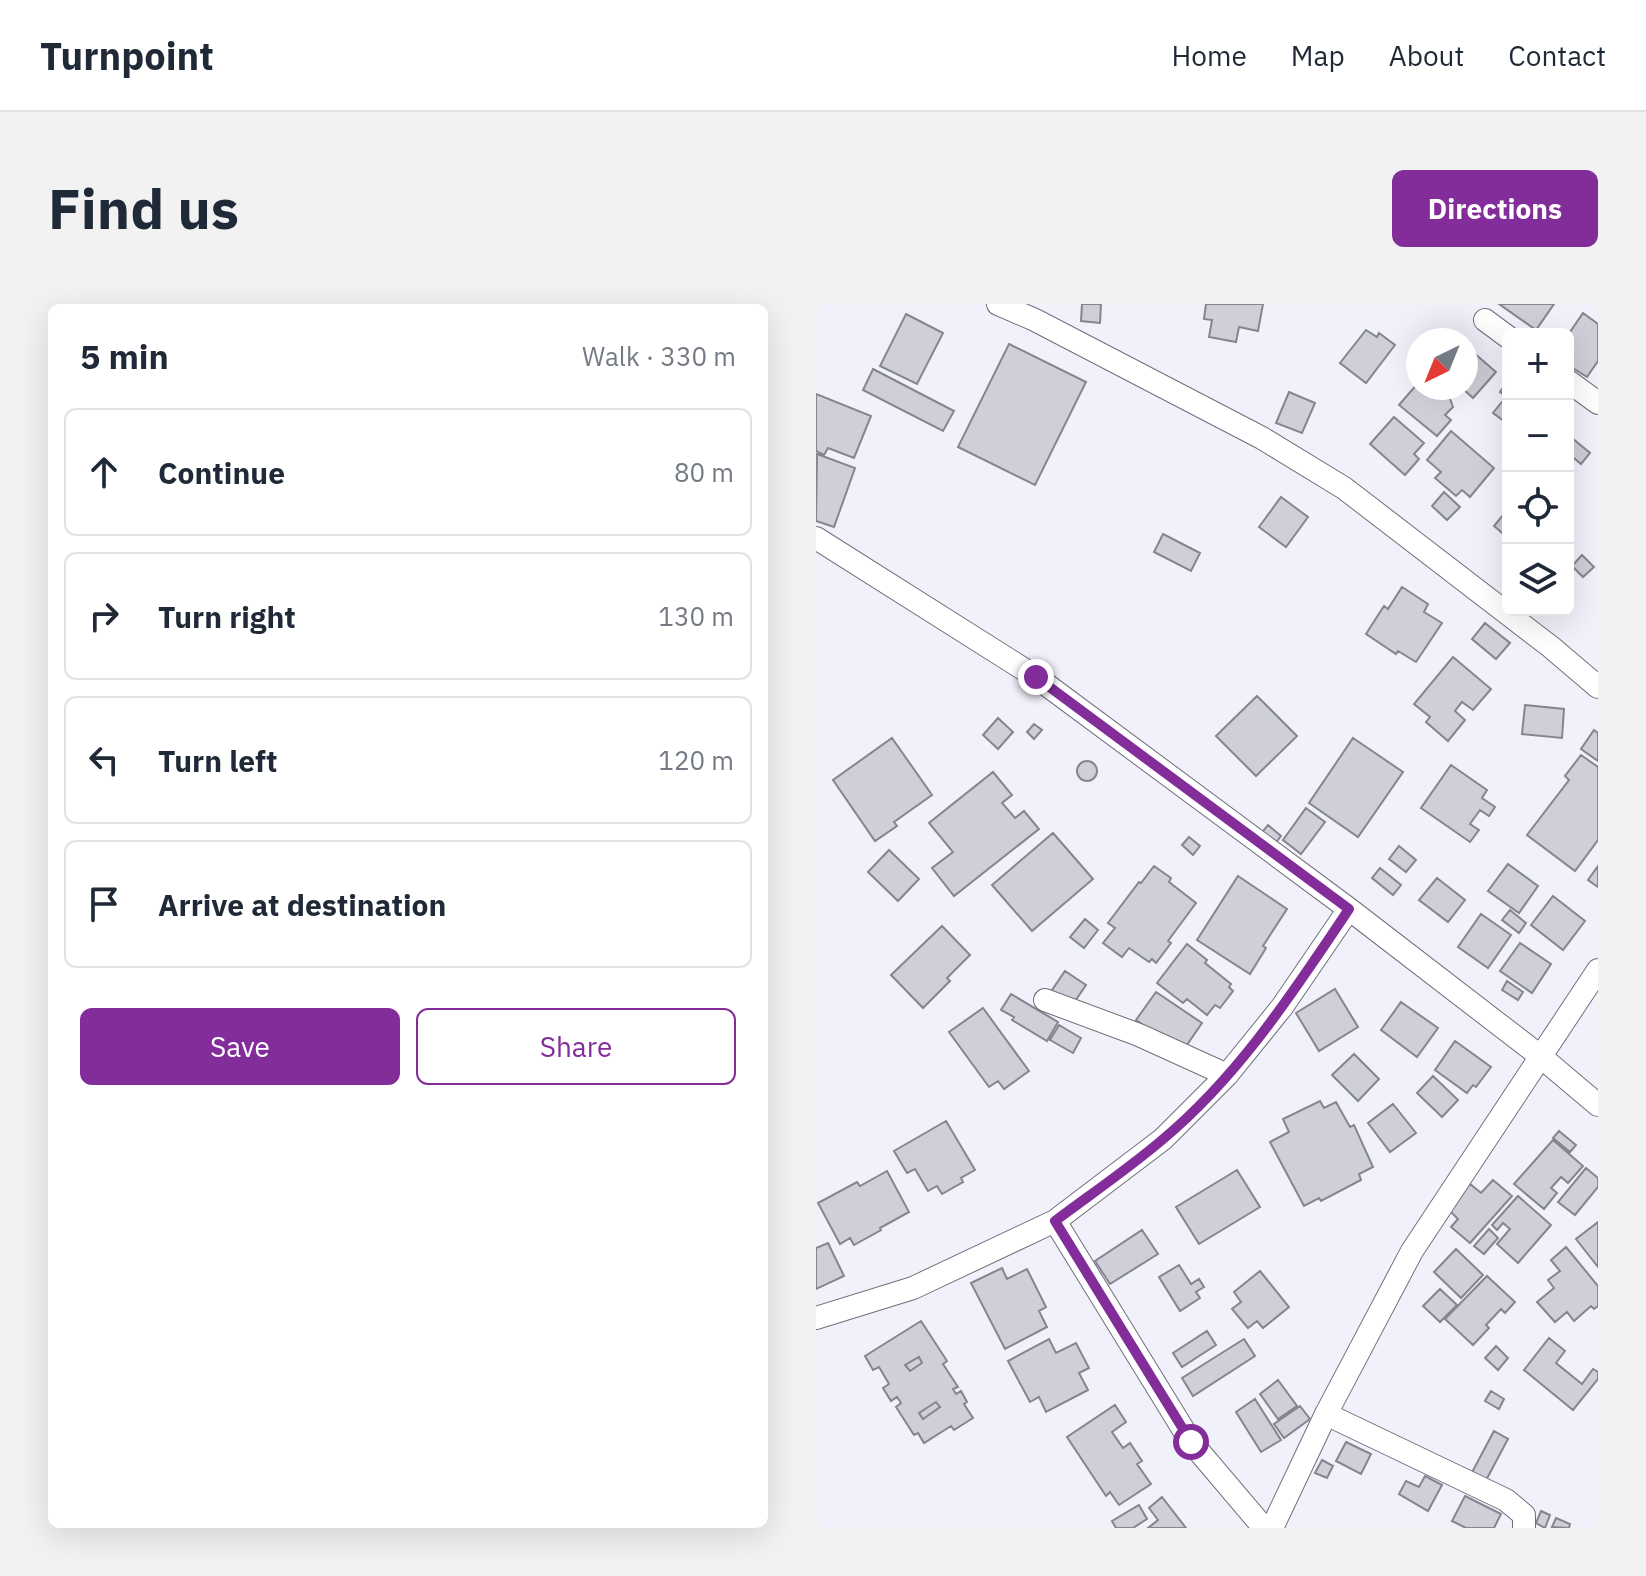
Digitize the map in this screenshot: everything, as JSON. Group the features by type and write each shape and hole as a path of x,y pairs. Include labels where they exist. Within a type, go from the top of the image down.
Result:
{"street":[{"path":"998,304 1035,320 1262,438 1344,488 1551,647 1598,687"},
{"path":"1485,320 1502,333"},
{"path":"1574,385 1598,403"},
{"path":"816,538 1036,677 1349,909 1540,1056 1598,1105"},
{"path":"816,1318 913,1288 1055,1221 1163,1139 1227,1075 1282,1007 1349,909"},
{"path":"1272,1528 1326,1414 1412,1251 1598,970"},
{"path":"1045,1000 1139,1035 1227,1075"},
{"path":"1055,1221 1191,1442 1264,1528"},
{"path":"1326,1414 1506,1500 1524,1515 1524,1528"}],"building":[{"path":"1082,304 1101,304 1100,323 1081,321"},
{"path":"1206,304 1263,304 1258,331 1239,327 1236,342 1209,337 1212,320 1204,319"},
{"path":"1499,304 1554,304 1537,328"},
{"path":"1583,313 1598,324 1598,361 1587,377 1574,369 1573,328"},
{"path":"906,314 943,333 917,384 880,366"},
{"path":"1366,330 1377,337 1379,333 1395,345 1366,383 1340,363"},
{"path":"1009,344 1086,382 1035,485 958,447"},
{"path":"1478,356 1496,372 1478,392"},
{"path":"873,369 954,411 943,431 863,390"},
{"path":"1289,392 1315,403 1302,433 1276,423"},
{"path":"816,394 871,416 854,458 828,448 824,455 816,451"},
{"path":"1406,397 1406,400 1450,400 1453,407 1445,415 1451,420 1437,436 1399,405"},
{"path":"1502,402 1502,420 1493,413"},
{"path":"1394,417 1424,443 1414,454 1419,459 1405,475 1370,444"},
{"path":"1451,431 1494,468 1470,497 1462,490 1456,496 1435,478 1441,472 1427,460"},
{"path":"1574,440 1590,453 1581,464 1574,458"},
{"path":"817,454 855,468 834,527 816,521"},
{"path":"1444,492 1460,507 1447,520 1432,506"},
{"path":"1281,497 1308,517 1286,547 1259,527"},
{"path":"1502,516 1502,533 1494,526"},
{"path":"1163,534 1200,553 1191,571 1154,552"},
{"path":"1582,555 1594,567 1583,577 1574,564"},
{"path":"1402,587 1428,604 1424,612 1442,623 1416,662 1398,651 1396,654 1366,634 1384,606 1388,609"},
{"path":"1485,623 1510,643 1496,659 1472,639"},
{"path":"1453,657 1491,689 1473,710 1462,702 1455,711 1465,720 1448,741 1426,722 1430,717 1414,704"},
{"path":"1257,696 1297,736 1256,776 1216,736"},
{"path":"1525,705 1564,709 1562,738 1522,734"},
{"path":"998,718 1013,732 998,749 983,735"},
{"path":"1034,724 1042,730 1034,739 1027,732"},
{"path":"1594,730 1598,733 1598,761 1581,749"},
{"path":"892,738 932,795 894,822 897,826 875,841 833,780"},
{"path":"1353,738 1403,772 1358,837 1309,803"},
{"path":"1581,755 1598,767 1598,840 1575,871 1527,835 1569,780 1565,776"},
{"path":"1087,761 1094,764 1097,771 1094,778 1087,781 1080,778 1077,771 1080,764"},
{"path":"1451,765 1487,790 1482,798 1495,807 1489,816 1480,810 1470,824 1479,830 1470,842 1421,808"},
{"path":"993,772 1012,795 1002,803 1015,818 1024,811 1039,829 954,896 932,868 953,852 929,823"},
{"path":"1306,808 1325,822 1301,854 1283,840"},
{"path":"1268,825 1281,836 1271,849 1257,839"},
{"path":"1053,833 1093,879 1032,931 992,885"},
{"path":"1189,837 1200,846 1193,855 1182,845"},
{"path":"1399,846 1416,860 1406,872 1389,859"},
{"path":"889,850 919,879 898,901 868,872"},
{"path":"1508,864 1538,886 1519,913 1488,891"},
{"path":"1154,866 1196,903 1156,963 1152,959 1149,962 1129,948 1122,957 1103,943 1115,928 1108,923"},
{"path":"1598,866 1598,887 1588,880"},
{"path":"1380,868 1401,885 1393,895 1372,878"},
{"path":"1238,876 1287,909 1263,946 1266,948 1250,974 1197,940"},
{"path":"1437,878 1465,900 1448,922 1419,900"},
{"path":"1553,896 1585,921 1563,950 1531,925"},
{"path":"1510,910 1526,923 1519,933 1502,920"},
{"path":"1481,914 1511,935 1488,968 1458,947"},
{"path":"1085,919 1098,930 1084,948 1070,937"},
{"path":"942,926 970,955 923,1008 891,975"},
{"path":"1520,943 1551,964 1532,993 1500,971"},
{"path":"1187,944 1231,984 1229,987 1233,991 1220,1008 1215,1005 1207,1015 1187,999 1183,1003 1157,983"},
{"path":"1065,971 1086,985 1071,1007 1050,993"},
{"path":"1507,981 1523,992 1518,1000 1502,990"},
{"path":"1335,989 1358,1027 1319,1051 1296,1013"},
{"path":"1156,992 1202,1023 1182,1052 1136,1020"},
{"path":"1011,994 1058,1022 1047,1041 1001,1010"},
{"path":"1401,1002 1438,1028 1417,1057 1381,1030"},
{"path":"983,1008 1029,1071 1004,1089 998,1081 989,1087 949,1032"},
{"path":"1059,1025 1081,1038 1073,1053 1050,1040"},
{"path":"1455,1041 1491,1067 1476,1087 1473,1085 1467,1093 1435,1070"},
{"path":"1354,1054 1379,1079 1358,1101 1332,1075"},
{"path":"1433,1076 1458,1100 1442,1117 1417,1093"},
{"path":"1320,1101 1324,1108 1336,1102 1350,1127 1354,1125 1373,1167 1359,1174 1361,1180 1321,1201 1319,1198 1304,1206 1270,1142 1289,1132 1283,1119"},
{"path":"1393,1104 1416,1133 1390,1152 1368,1123"},
{"path":"946,1121 975,1170 961,1178 963,1182 942,1194 937,1186 928,1191 915,1169 907,1173 894,1151"},
{"path":"1559,1131 1576,1145 1570,1152 1553,1138"},
{"path":"1553,1140 1583,1166 1568,1183 1561,1177 1551,1188 1557,1193 1544,1209 1514,1184"},
{"path":"1586,1168 1598,1178 1598,1187 1575,1215 1558,1202"},
{"path":"1237,1170 1260,1207 1199,1244 1176,1207"},
{"path":"887,1171 909,1212 854,1245 850,1238 840,1244 818,1203 857,1182 860,1186"},
{"path":"1493,1180 1512,1196 1470,1243 1451,1227 1458,1219 1448,1209 1470,1184 1481,1193"},
{"path":"1518,1196 1551,1225 1518,1263 1497,1244 1510,1229 1503,1223 1497,1230 1492,1225"},
{"path":"1598,1222 1598,1267 1576,1239"},
{"path":"1489,1229 1498,1238 1484,1254 1474,1246"},
{"path":"1142,1230 1158,1254 1110,1284 1095,1261"},
{"path":"828,1243 844,1276 816,1289 816,1248"},
{"path":"1566,1247 1598,1286 1598,1306 1594,1309 1591,1306 1574,1321 1567,1312 1555,1322 1537,1302 1554,1288 1548,1280 1560,1271 1551,1260"},
{"path":"1456,1249 1483,1275 1461,1298 1434,1272"},
{"path":"1179,1265 1191,1284 1199,1279 1204,1287 1196,1292 1200,1298 1180,1311 1159,1277"},
{"path":"1002,1268 1007,1279 1027,1269 1046,1307 1039,1311 1047,1327 1005,1349 971,1283"},
{"path":"1260,1271 1289,1307 1263,1328 1257,1321 1248,1328 1232,1309 1241,1302 1234,1292"},
{"path":"1487,1276 1515,1302 1505,1313 1501,1309 1473,1345 1445,1319"},
{"path":"1440,1289 1457,1305 1440,1322 1423,1306"},
{"path":"921,1321 947,1361 943,1364 958,1387 953,1389 956,1394 961,1391 967,1402 964,1404 973,1418 954,1430 951,1426 924,1443 918,1433 914,1435 896,1407 901,1403 897,1397 891,1401 883,1388 889,1384 879,1367 873,1370 865,1356","holes":["919,1357 922,1363 910,1371 905,1365","936,1402 940,1407 923,1419 919,1413"]},
{"path":"1207,1331 1216,1345 1182,1367 1173,1353"},
{"path":"1549,1338 1565,1351 1556,1363 1582,1384 1593,1369 1598,1372 1598,1379 1573,1410 1524,1370"},
{"path":"1049,1339 1056,1353 1076,1343 1089,1368 1079,1373 1088,1390 1046,1412 1039,1397 1030,1402 1008,1361"},
{"path":"1244,1339 1255,1356 1193,1396 1182,1378"},
{"path":"1496,1346 1508,1358 1498,1370 1485,1358"},
{"path":"919,1357 922,1363 910,1371 905,1365"},
{"path":"1278,1380 1297,1406 1278,1419 1260,1394"},
{"path":"1491,1391 1504,1399 1499,1409 1485,1401"},
{"path":"1255,1399 1281,1440 1261,1452 1236,1412"},
{"path":"936,1402 940,1407 923,1419 919,1413"},
{"path":"1115,1405 1126,1422 1112,1432 1123,1448 1130,1443 1142,1461 1137,1464 1151,1484 1119,1505 1110,1492 1106,1496 1067,1437"},
{"path":"1300,1406 1310,1419 1284,1438 1274,1424"},
{"path":"1494,1431 1508,1439 1484,1484 1470,1476"},
{"path":"1346,1442 1371,1454 1361,1474 1336,1461"},
{"path":"1322,1460 1333,1466 1327,1478 1315,1473"},
{"path":"1425,1476 1442,1485 1428,1511 1399,1494 1406,1481 1419,1487"},
{"path":"1465,1496 1501,1514 1494,1528 1466,1528 1452,1521"},
{"path":"1162,1497 1186,1528 1148,1528 1158,1520 1149,1508"},
{"path":"1139,1505 1147,1519 1133,1528 1116,1528 1112,1521"},
{"path":"1541,1511 1550,1515 1545,1528 1536,1523"},
{"path":"1556,1518 1570,1524 1569,1528 1552,1527"}],"route":[{"path":"1036,677 1349,909 1282,1007 1202,1102 1163,1139 1055,1221 1191,1442"}]}
